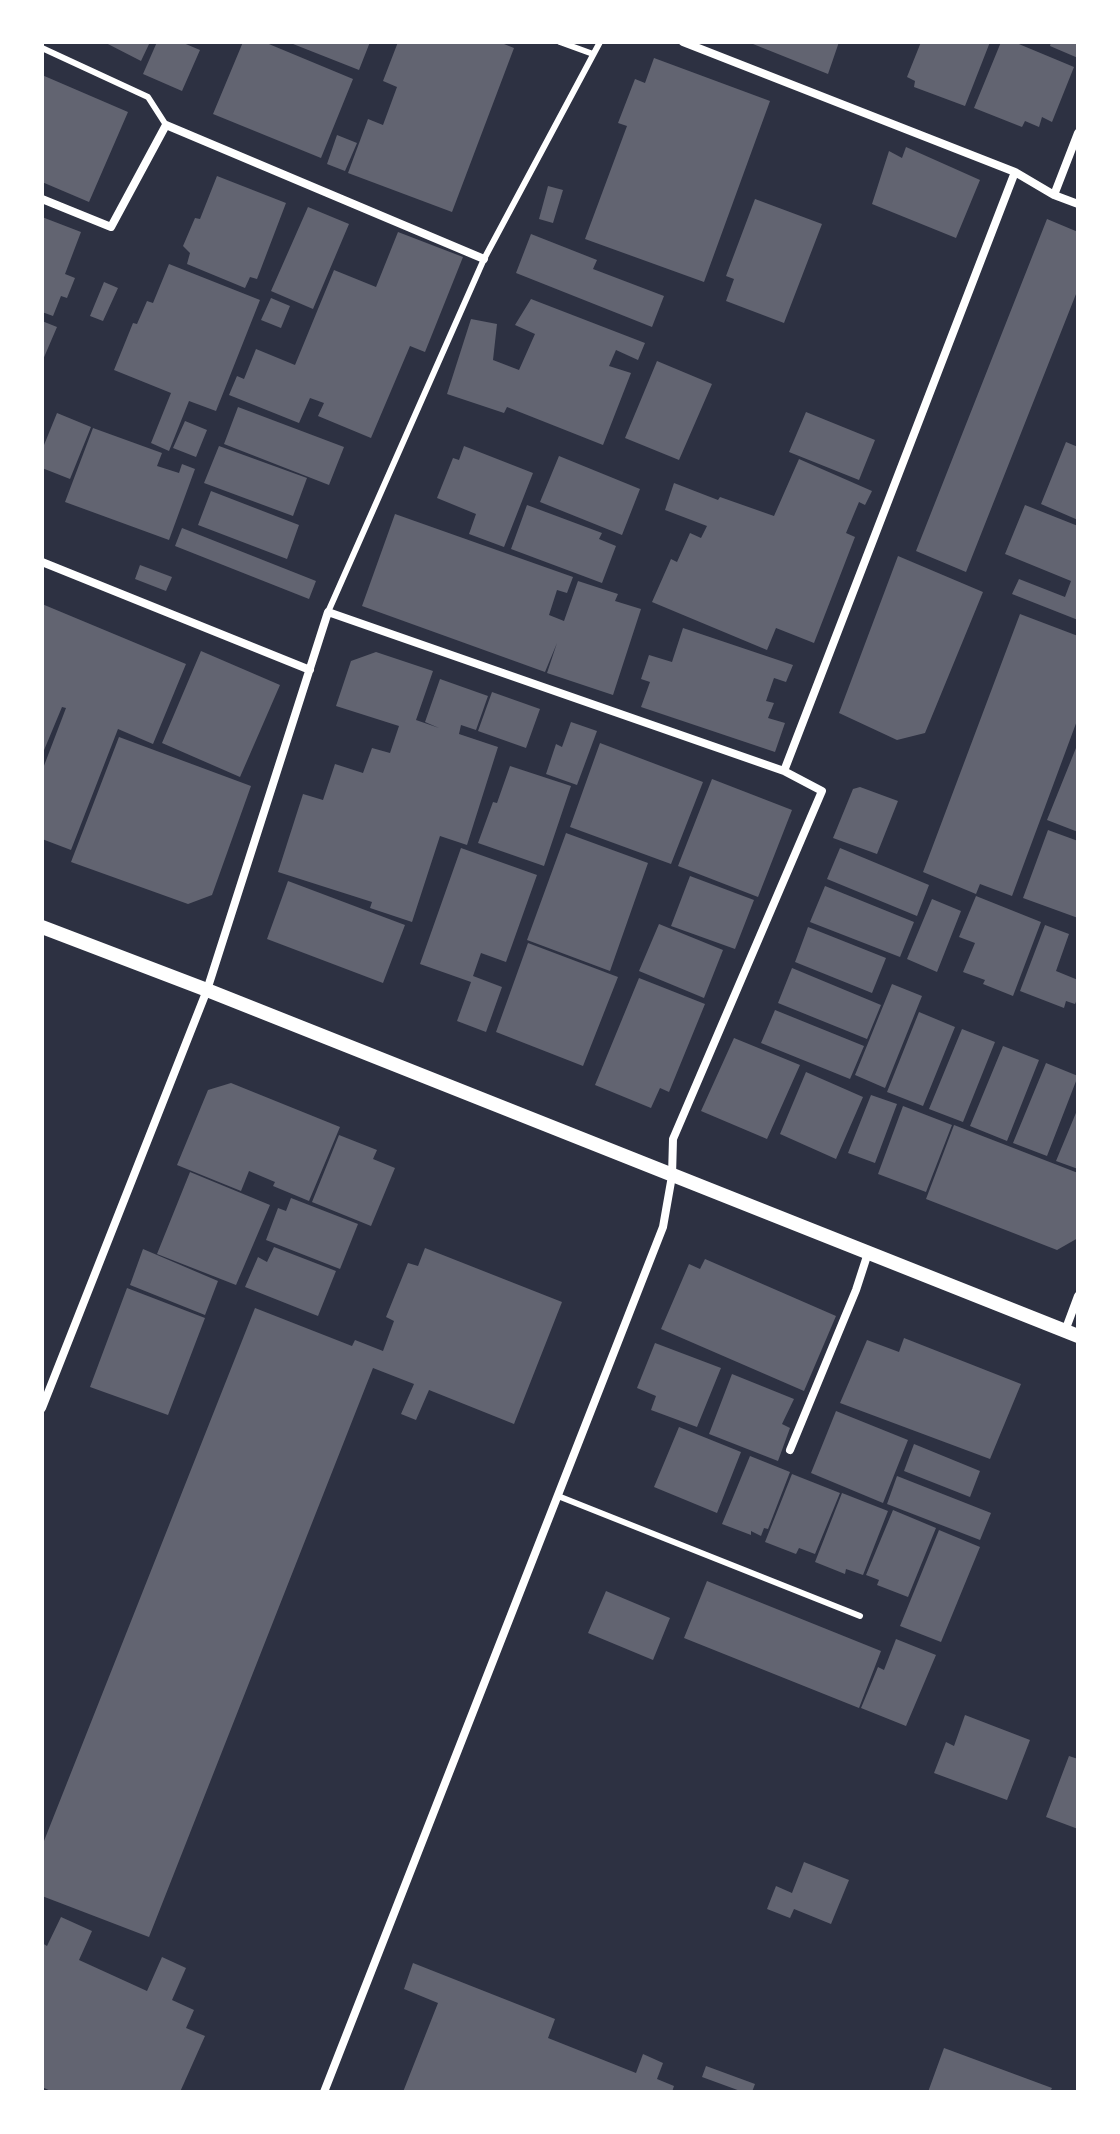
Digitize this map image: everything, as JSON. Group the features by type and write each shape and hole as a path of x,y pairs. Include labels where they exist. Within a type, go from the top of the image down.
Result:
{"street":[{"path":"683,42 1015,172 1054,195 1078,204"},
{"path":"42,199 111,227 166,125 484,259"},
{"path":"1054,195 1078,133"},
{"path":"784,771 1015,172"},
{"path":"42,562 310,670"},
{"path":"42,1408 207,990 328,612 784,771 822,791 673,1139 672,1176 663,1227 324,2092"},
{"path":"42,927 1071,1333 1078,1296"},
{"path":"790,1450 856,1290 868,1253"}],"lane":[{"path":"560,42 593,54"},
{"path":"328,612 484,259 600,42"},
{"path":"42,48 148,97 166,125"},
{"path":"558,1496 860,1616"}],"building":[{"path":"104,42 150,42 141,61"},
{"path":"157,42 181,42 200,50 182,91 143,74"},
{"path":"243,42 264,42 353,79 321,158 213,114"},
{"path":"288,42 370,42 359,70"},
{"path":"398,42 499,42 514,48 452,212 348,173 368,119 383,125 397,87 383,81"},
{"path":"748,42 839,42 828,74"},
{"path":"921,42 990,42 965,106 914,87 915,81 907,77"},
{"path":"1001,42 1014,42 1074,67 1052,122 1042,117 1039,127 1025,121 1022,127 974,108"},
{"path":"1051,42 1078,42 1078,58 1050,46"},
{"path":"654,58 770,101 704,282 585,239 627,126 618,123 635,79 645,83"},
{"path":"42,75 128,112 89,202 42,182"},
{"path":"337,135 357,143 345,171 327,164"},
{"path":"906,147 980,180 956,238 872,204 889,151 902,158"},
{"path":"217,176 286,203 257,279 250,277 245,288 187,264 190,253 183,246 195,218 200,219"},
{"path":"548,186 563,190 553,223 539,219"},
{"path":"755,199 822,224 784,323 726,301 734,279 726,276"},
{"path":"308,207 349,224 313,309 271,291"},
{"path":"42,217 81,232 65,274 75,278 67,298 61,296 53,316 42,312"},
{"path":"1047,219 1078,232 1078,289 966,572 916,551"},
{"path":"398,232 463,257 425,352 410,346 371,438 318,416 324,403 310,398 299,423 229,395 237,376 244,379 256,349 295,365 334,270 376,287"},
{"path":"531,234 597,260 593,269 664,296 652,327 516,273"},
{"path":"169,264 260,300 216,411 189,401 169,451 151,443 171,393 114,370 133,323 137,324 147,301 153,303"},
{"path":"104,282 118,288 103,321 90,316"},
{"path":"271,298 290,306 281,328 261,320"},
{"path":"531,299 645,343 638,360 616,350 609,366 631,373 603,445 507,407 504,413 447,394 471,319 497,324 493,360 519,370 535,334 515,325"},
{"path":"42,321 57,327 42,362"},
{"path":"657,361 712,384 679,460 625,438"},
{"path":"238,407 344,447 329,485 224,444"},
{"path":"806,412 875,440 859,480 789,452"},
{"path":"57,413 91,427 70,479 42,468 42,450"},
{"path":"185,421 207,430 196,457 173,448"},
{"path":"93,428 162,453 157,466 179,473 182,464 195,469 169,540 65,502"},
{"path":"1066,442 1078,447 1078,520 1041,504"},
{"path":"219,446 307,478 293,516 204,483"},
{"path":"464,446 533,473 504,547 469,534 476,514 437,498 453,458 459,460"},
{"path":"559,456 640,489 622,535 540,502"},
{"path":"799,459 872,491 865,505 859,502 846,533 855,537 814,643 776,628 767,650 652,602 671,559 677,562 690,533 701,538 707,526 665,510 674,483 774,516"},
{"path":"211,491 299,525 287,559 198,525"},
{"path":"527,505 602,533 599,539 616,546 602,583 511,549"},
{"path":"1025,505 1078,526 1078,620 1012,594 1019,579 1065,597 1071,581 1005,554"},
{"path":"395,514 573,577 567,593 557,590 549,615 564,621 578,581 618,594 615,601 641,609 613,695 547,673 557,643 545,672 362,606"},
{"path":"182,528 316,581 309,599 175,546"},
{"path":"898,556 983,592 925,733 897,740 839,713"},
{"path":"140,565 172,577 166,591 135,579"},
{"path":"42,604 186,664 153,744 118,729 71,850 42,839 42,771 66,708 62,707 42,755"},
{"path":"1020,614 1078,636 1078,718 1012,896 980,884 976,894 923,872"},
{"path":"683,628 793,665 786,682 774,678 766,701 774,703 768,718 785,723 775,752 641,707 650,682 641,679 649,655 672,662"},
{"path":"201,651 280,685 240,777 162,743"},
{"path":"376,652 433,671 416,720 439,728 425,722 440,679 488,696 476,730 461,725 459,734 498,747 467,845 440,836 412,922 370,908 372,902 278,872 303,794 323,800 335,764 363,773 372,748 390,753 399,726 336,706 351,661"},
{"path":"492,692 540,709 526,748 478,731"},
{"path":"571,722 597,731 577,785 546,774 556,744 562,747"},
{"path":"119,737 251,786 212,895 188,904 71,862"},
{"path":"600,743 703,782 671,864 570,827"},
{"path":"1078,743 1078,832 1047,820"},
{"path":"510,766 571,786 544,866 478,843"},
{"path":"712,779 792,810 758,897 678,866"},
{"path":"860,787 898,801 877,854 833,838 853,789"},
{"path":"1048,830 1078,841 1078,918 1023,898"},
{"path":"566,833 648,863 610,971 527,940"},
{"path":"461,848 537,875 506,962 481,953 473,976 502,987 486,1032 457,1021 471,982 420,964"},
{"path":"840,848 929,885 917,916 827,879"},
{"path":"690,876 754,900 735,949 671,926"},
{"path":"288,881 405,925 383,983 267,939"},
{"path":"825,886 914,922 900,957 810,922"},
{"path":"976,896 1041,922 1013,996 963,972 975,943 959,937"},
{"path":"932,899 961,911 937,972 907,959"},
{"path":"659,924 723,950 704,998 639,971"},
{"path":"1045,925 1069,934 1056,971 1078,980 1078,997 1075,1004 1066,1001 1064,1008 1020,991"},
{"path":"808,927 886,958 872,993 795,962"},
{"path":"528,943 618,977 583,1066 496,1032"},
{"path":"792,968 881,1005 867,1039 778,1003"},
{"path":"639,978 705,1004 669,1092 660,1088 651,1108 595,1085"},
{"path":"892,984 922,996 885,1088 855,1075"},
{"path":"775,1010 864,1046 850,1079 761,1043"},
{"path":"919,1012 955,1027 923,1106 887,1092"},
{"path":"962,1029 995,1042 963,1122 929,1109"},
{"path":"734,1038 800,1065 767,1139 701,1111"},
{"path":"1003,1046 1039,1060 1007,1141 970,1126"},
{"path":"1046,1063 1078,1076 1047,1156 1013,1143"},
{"path":"806,1072 863,1097 836,1159 780,1134"},
{"path":"231,1083 340,1127 309,1201 273,1186 275,1182 249,1171 241,1191 177,1165 208,1090"},
{"path":"871,1095 897,1104 875,1163 848,1153"},
{"path":"903,1106 952,1125 926,1192 878,1174"},
{"path":"1078,1108 1078,1169 1056,1161"},
{"path":"954,1125 1078,1173 1078,1238 1057,1250 926,1199"},
{"path":"339,1135 377,1150 373,1159 395,1168 371,1226 312,1202"},
{"path":"190,1172 270,1205 236,1285 157,1254"},
{"path":"291,1198 358,1224 340,1269 266,1240 278,1208 286,1211"},
{"path":"274,1247 336,1271 318,1316 245,1287 258,1257 267,1262"},
{"path":"425,1248 562,1302 514,1424 429,1390 416,1420 401,1414 414,1384 373,1368 149,1937 42,1896 42,1846 255,1308 352,1346 355,1340 383,1351 394,1321 386,1317 408,1263 418,1266"},
{"path":"143,1249 218,1281 205,1315 130,1285"},
{"path":"705,1259 836,1316 804,1391 661,1329 689,1264 700,1269"},
{"path":"127,1288 205,1318 168,1415 90,1387"},
{"path":"904,1338 1021,1384 990,1459 840,1403 867,1340 899,1352"},
{"path":"655,1343 721,1368 697,1427 651,1410 656,1396 637,1388"},
{"path":"732,1374 794,1399 782,1424 790,1428 778,1461 709,1434"},
{"path":"836,1411 908,1440 883,1503 811,1473"},
{"path":"679,1427 741,1452 717,1513 654,1487"},
{"path":"914,1444 980,1471 970,1497 904,1471"},
{"path":"750,1456 790,1472 768,1529 764,1528 761,1536 722,1524"},
{"path":"792,1474 840,1493 815,1554 799,1548 796,1554 765,1542"},
{"path":"897,1476 991,1513 980,1540 887,1504"},
{"path":"842,1493 888,1511 863,1575 846,1569 845,1574 815,1562"},
{"path":"893,1510 936,1528 908,1597 877,1585 879,1580 866,1575"},
{"path":"939,1530 980,1547 941,1642 900,1626"},
{"path":"707,1581 881,1651 859,1708 684,1638"},
{"path":"606,1591 670,1618 653,1660 588,1633"},
{"path":"896,1639 936,1655 906,1726 861,1708 878,1667 884,1670"},
{"path":"965,1715 1030,1740 1007,1800 934,1773 946,1742 954,1746"},
{"path":"1069,1756 1078,1759 1078,1829 1046,1817"},
{"path":"804,1862 849,1880 831,1924 794,1909 790,1918 767,1909 776,1886 792,1893"},
{"path":"61,1917 92,1931 79,1960 147,1991 162,1957 186,1968 172,2000 194,2010 186,2028 205,2036 180,2092 53,2092 42,2087 42,1943 47,1946"},
{"path":"413,1963 555,2019 548,2038 636,2073 643,2054 663,2063 657,2079 674,2086 672,2092 403,2092 438,2003 404,1989"},
{"path":"944,2048 1052,2088 1050,2092 928,2092"},
{"path":"706,2066 755,2084 752,2092 743,2092 702,2077"}]}
